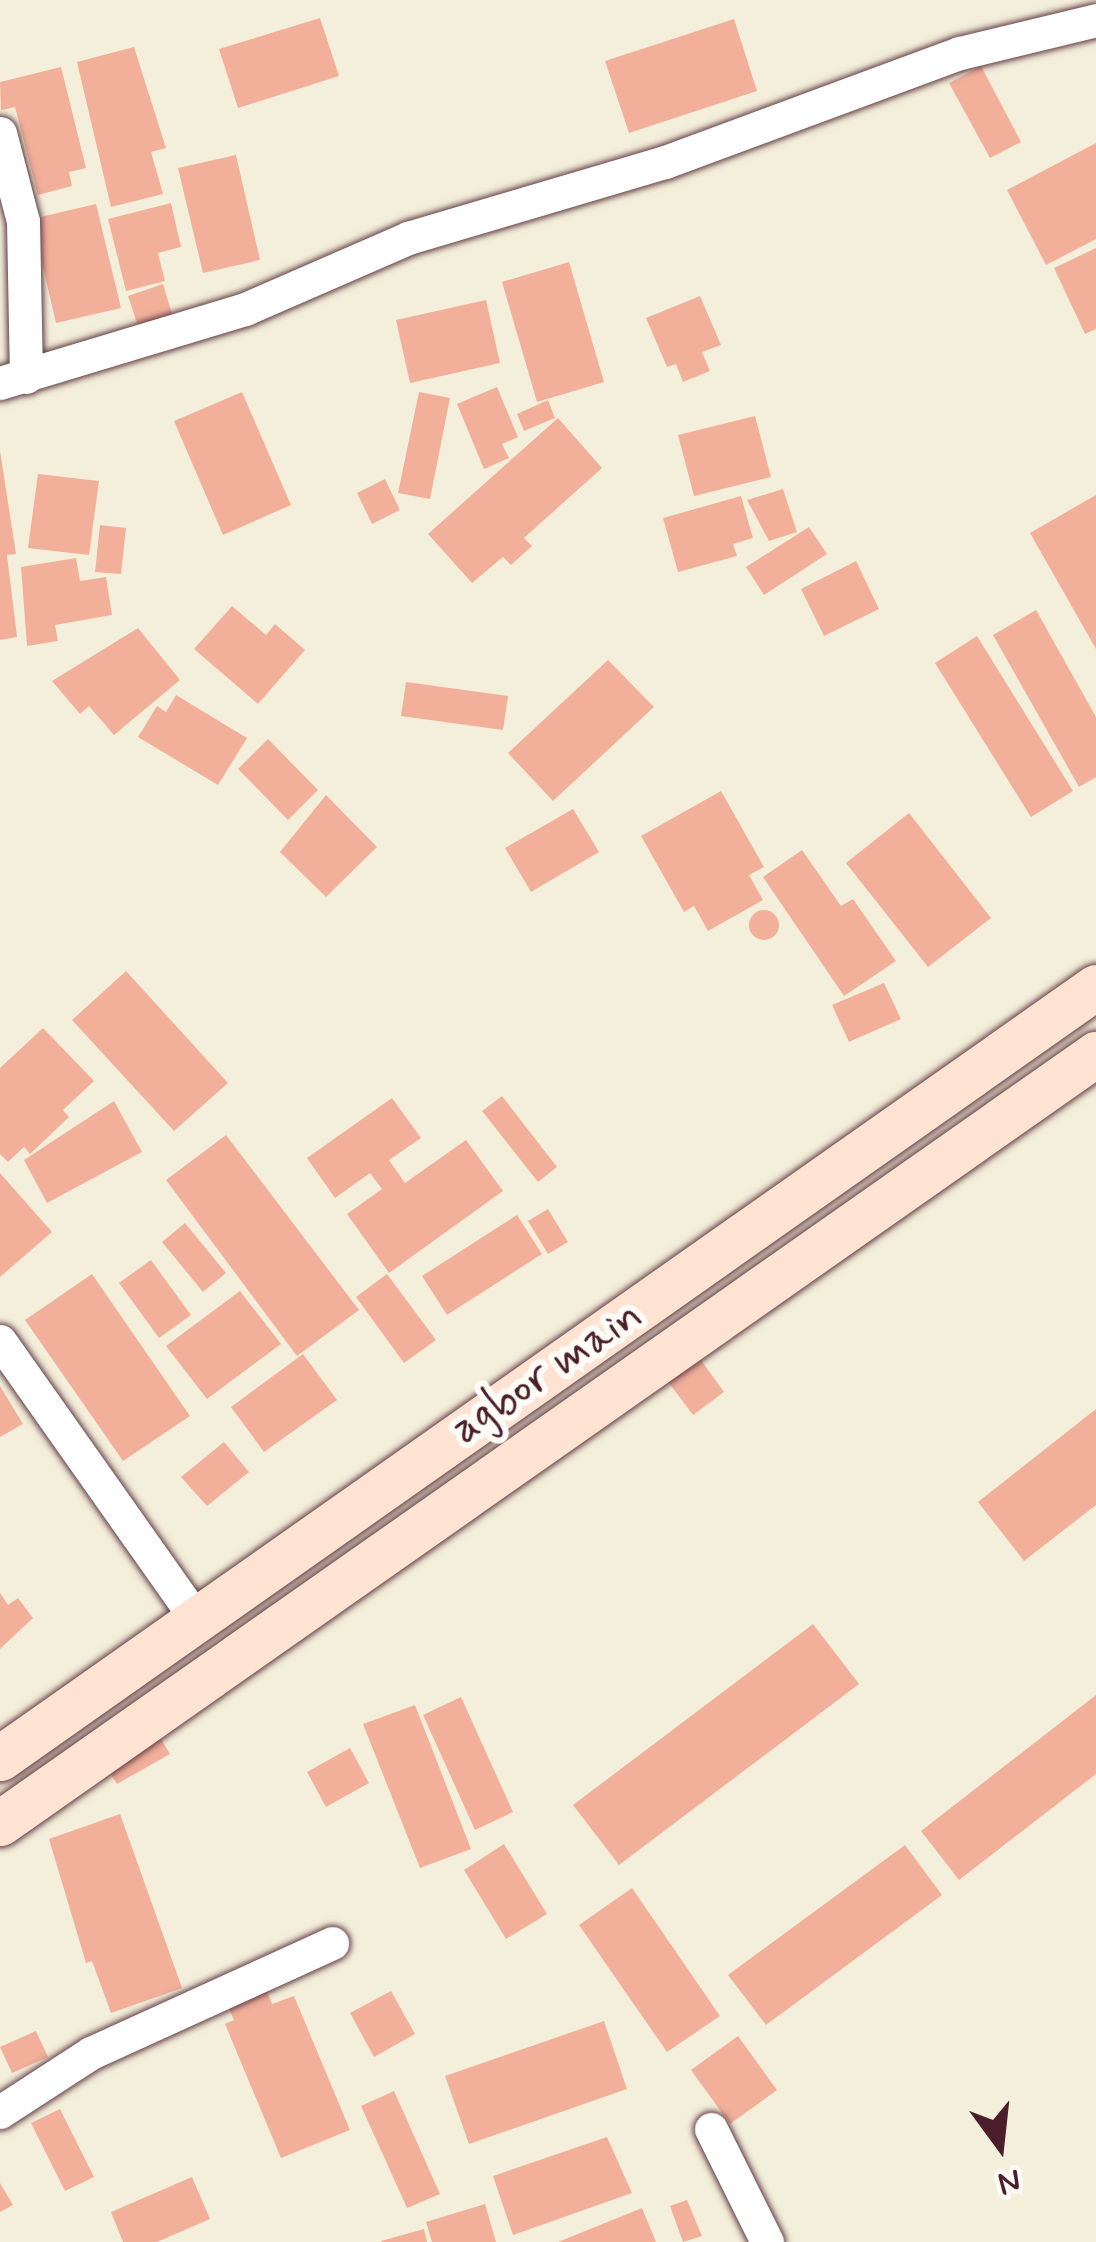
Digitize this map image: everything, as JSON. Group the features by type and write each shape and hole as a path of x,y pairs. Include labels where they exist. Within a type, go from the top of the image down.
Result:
{"main road":[{"name":"agbor main","path":"0,1758 1096,987"},
{"name":"agbor main","path":"0,1822 1096,1054"}],"street":[{"path":"0,133 22,221 13,380 245,309 408,238 664,163 960,53 1096,20"},
{"path":"0,1341 198,1622"},
{"path":"0,2112 91,2053 332,1943"},
{"path":"712,2129 767,2242"}],"building":[{"path":"320,18 339,76 238,108 219,49"},
{"path":"734,19 757,91 629,133 605,61"},
{"path":"134,47 166,148 151,152 163,194 111,207 77,62"},
{"path":"981,66 1021,142 990,158 949,83"},
{"path":"61,67 86,168 69,172 72,186 38,195 15,107 1,110 0,82"},
{"path":"1096,143 1096,239 1046,265 1007,190"},
{"path":"236,155 260,260 203,273 178,168"},
{"path":"171,203 181,247 158,253 165,281 126,291 108,219"},
{"path":"96,204 121,308 56,323 32,219"},
{"path":"1096,248 1096,329 1085,334 1054,268"},
{"path":"569,262 604,382 537,402 502,282"},
{"path":"163,284 172,314 138,326 128,296"},
{"path":"700,296 721,345 702,352 710,371 683,382 676,364 667,367 646,318"},
{"path":"486,300 500,363 410,383 396,320"},
{"path":"497,387 518,437 502,444 509,458 484,469 457,404"},
{"path":"242,392 291,505 223,535 174,421"},
{"path":"419,392 450,398 430,499 398,493"},
{"path":"548,400 555,418 524,431 517,414"},
{"path":"755,416 771,477 694,496 678,435"},
{"path":"558,418 602,468 524,538 532,546 511,565 503,557 472,583 428,534"},
{"path":"0,451 16,554 7,555 17,637 0,640"},
{"path":"38,474 99,481 89,555 28,548"},
{"path":"385,479 400,510 372,524 357,493"},
{"path":"783,489 797,532 769,541 747,500"},
{"path":"1096,495 1096,649 1030,533"},
{"path":"741,496 753,538 733,544 737,556 678,572 663,518"},
{"path":"100,525 126,528 121,574 95,572"},
{"path":"809,527 827,554 764,595 746,567"},
{"path":"76,558 80,581 106,577 112,615 55,625 58,641 27,646 21,567"},
{"path":"856,561 879,609 824,636 801,589"},
{"path":"232,606 266,635 275,624 305,650 258,704 194,649"},
{"path":"1036,610 1096,717 1096,777 1079,787 993,635"},
{"path":"138,628 180,680 114,735 89,706 80,714 52,681"},
{"path":"977,636 1073,791 1031,817 935,663"},
{"path":"608,660 654,707 553,801 508,753"},
{"path":"406,682 508,696 503,730 401,716"},
{"path":"176,695 247,738 218,785 138,737 157,706 166,712"},
{"path":"268,739 318,790 288,820 238,769"},
{"path":"721,791 764,867 749,875 763,900 708,931 694,906 684,912 641,836"},
{"path":"326,795 377,847 326,897 280,852"},
{"path":"573,809 599,852 531,892 505,848"},
{"path":"909,813 991,918 928,967 846,863"},
{"path":"802,850 841,906 853,899 896,961 844,996 763,877"},
{"path":"764,910 775,914 779,925 775,936 764,940 753,936 749,925 753,914"},
{"path":"126,971 228,1083 174,1131 72,1020"},
{"path":"884,983 901,1019 849,1042 832,1005"},
{"path":"43,1028 94,1081 63,1110 69,1117 30,1154 24,1147 8,1162 0,1154 0,1068"},
{"path":"502,1096 557,1167 538,1182 482,1111"},
{"path":"392,1098 421,1138 389,1160 405,1183 466,1140 503,1191 389,1273 347,1214 382,1189 370,1173 335,1198 307,1158"},
{"path":"114,1101 142,1152 47,1203 24,1160"},
{"path":"226,1135 359,1310 297,1356 166,1180"},
{"path":"0,1173 52,1232 0,1277"},
{"path":"548,1209 568,1242 548,1254 528,1221"},
{"path":"517,1215 542,1254 447,1315 422,1276"},
{"path":"185,1223 226,1273 203,1292 162,1242"},
{"path":"151,1260 191,1315 159,1338 119,1283"},
{"path":"92,1274 190,1416 123,1461 25,1320"},
{"path":"387,1274 436,1340 404,1363 356,1297"},
{"path":"240,1291 281,1344 207,1399 166,1346"},
{"path":"303,1354 337,1400 264,1452 231,1407"},
{"path":"698,1356 724,1392 693,1415 666,1379"},
{"path":"0,1386 23,1424 0,1437"},
{"path":"1096,1409 1096,1505 1024,1561 978,1502"},
{"path":"224,1442 249,1472 207,1506 181,1477"},
{"path":"0,1593 8,1605 18,1598 33,1618 0,1649"},
{"path":"813,1624 859,1684 619,1865 573,1805"},
{"path":"1096,1695 1096,1774 959,1880 921,1831"},
{"path":"461,1697 513,1812 475,1830 423,1715"},
{"path":"415,1705 471,1849 420,1868 363,1724"},
{"path":"155,1729 170,1754 117,1784 102,1760"},
{"path":"350,1748 369,1783 326,1807 307,1772"},
{"path":"120,1814 182,1988 111,2013 92,1961 86,1963 49,1839"},
{"path":"504,1844 547,1914 506,1939 464,1870"},
{"path":"905,1845 942,1895 766,2025 728,1975"},
{"path":"632,1888 720,2016 667,2052 579,1925"},
{"path":"266,1989 272,2004 294,1996 350,2130 281,2158 225,2024 234,2020 227,2004"},
{"path":"391,1991 415,2034 374,2057 350,2013"},
{"path":"604,2021 627,2089 469,2144 445,2076"},
{"path":"36,2031 48,2057 12,2073 0,2047"},
{"path":"738,2036 777,2090 730,2124 691,2070"},
{"path":"394,2091 440,2194 407,2208 361,2106"},
{"path":"60,2109 94,2177 65,2191 31,2123"},
{"path":"607,2137 632,2193 513,2235 493,2176"},
{"path":"192,2177 210,2219 157,2242 123,2242 111,2212"},
{"path":"0,2183 13,2205 0,2212"},
{"path":"687,2200 702,2236 683,2242 670,2206"},
{"path":"485,2204 496,2242 432,2242 426,2222"},
{"path":"642,2208 656,2242 558,2242"},
{"path":"424,2229 427,2242 381,2241"}]}
